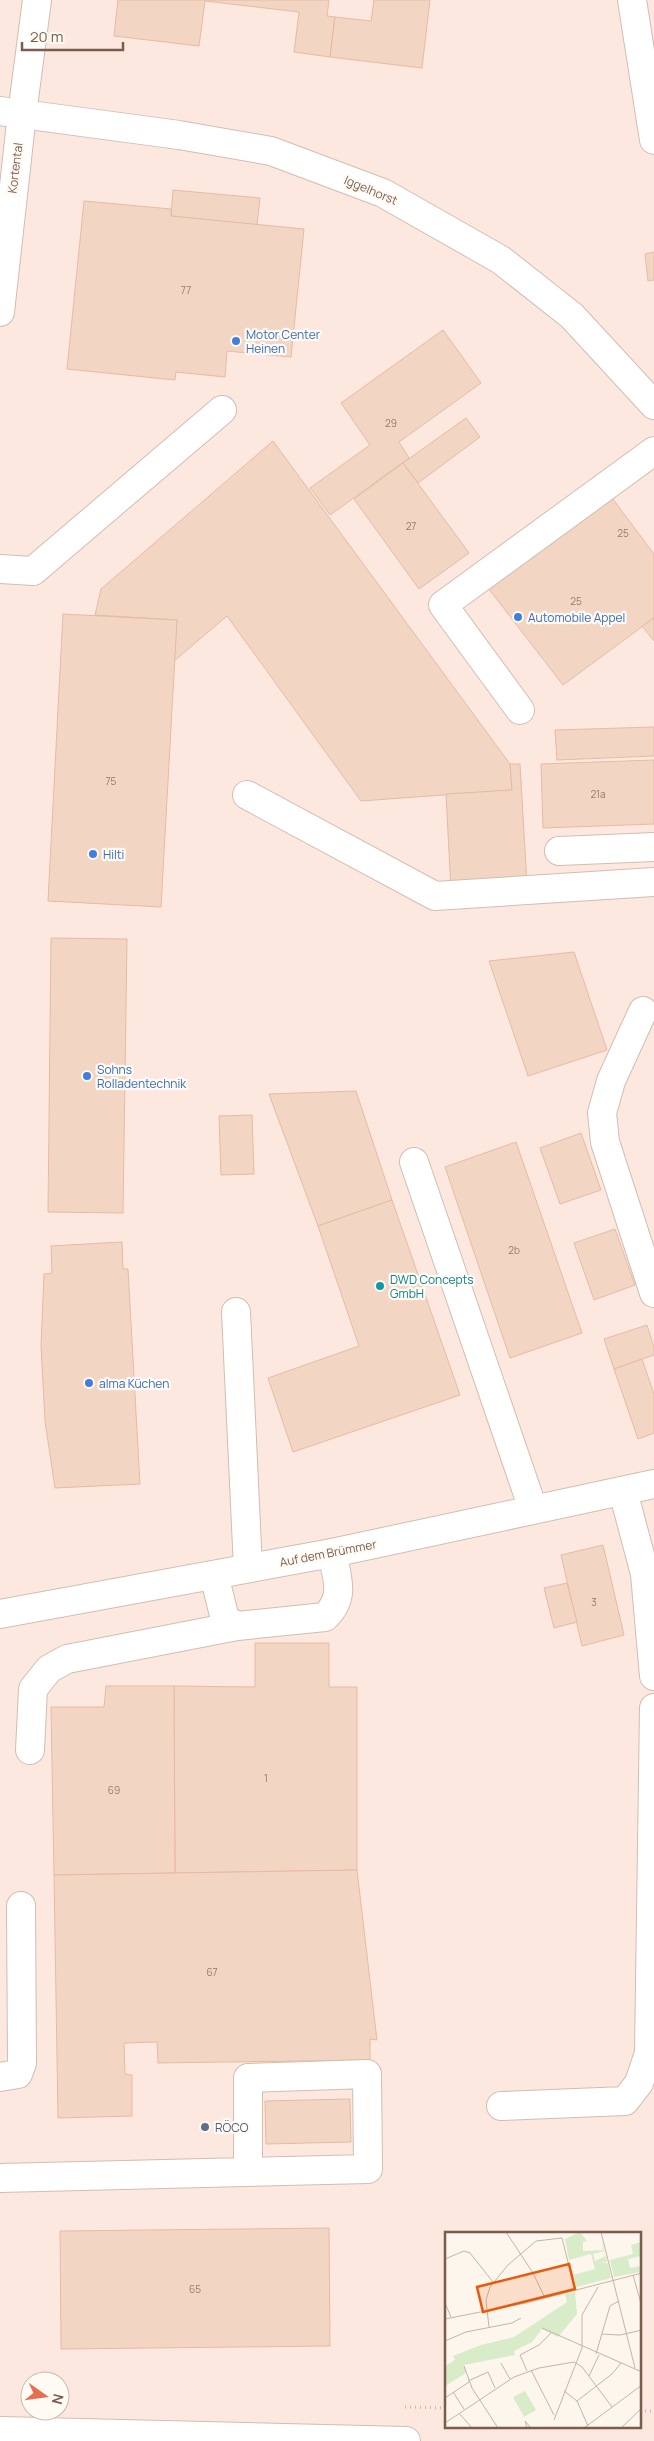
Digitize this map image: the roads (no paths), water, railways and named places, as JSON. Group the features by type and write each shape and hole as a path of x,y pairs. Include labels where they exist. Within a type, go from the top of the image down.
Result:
{"street":[{"name":"Kortental","path":"0,312 11,112 37,0"},
{"path":"632,0 654,140"},
{"name":"Iggelhorst","path":"11,112 179,135 271,151 383,193 500,260 572,316 654,405"},
{"path":"0,569 33,571 222,410"},
{"path":"520,710 443,605 654,452"},
{"path":"247,795 435,896 654,882"},
{"path":"559,851 654,847"},
{"path":"643,1011 611,1080 602,1113 605,1142 654,1293"},
{"path":"414,1162 533,1509"},
{"path":"236,1312 248,1568"},
{"name":"Auf dem Brümmer","path":"0,1614 332,1554 623,1491 653,1489"},
{"path":"623,1491 645,1574 654,1676"},
{"path":"30,1750 33,1690 50,1669 67,1659 237,1626 325,1617 336,1607 339,1591 332,1554"},
{"path":"214,1575 225,1619 237,1626"},
{"path":"500,2106 624,2101 639,2083 649,2053 654,1708"},
{"path":"0,2077 18,2074 22,2063 20,1906"},
{"path":"0,2178 368,2169 367,2074 248,2078 248,2171"},
{"path":"0,2431 406,2441"}],"place":[{"name":"Motor Center Heinen","path":"236,341"},
{"name":"Automobile Appel","path":"518,617"},
{"name":"Hilti","path":"93,854"},
{"name":"Sohns Rolladentechnik","path":"87,1076"},
{"name":"DWD Concepts GmbH","path":"380,1286"},
{"name":"alma Küchen","path":"89,1383"},
{"name":"RÖCO","path":"205,2127"}]}
